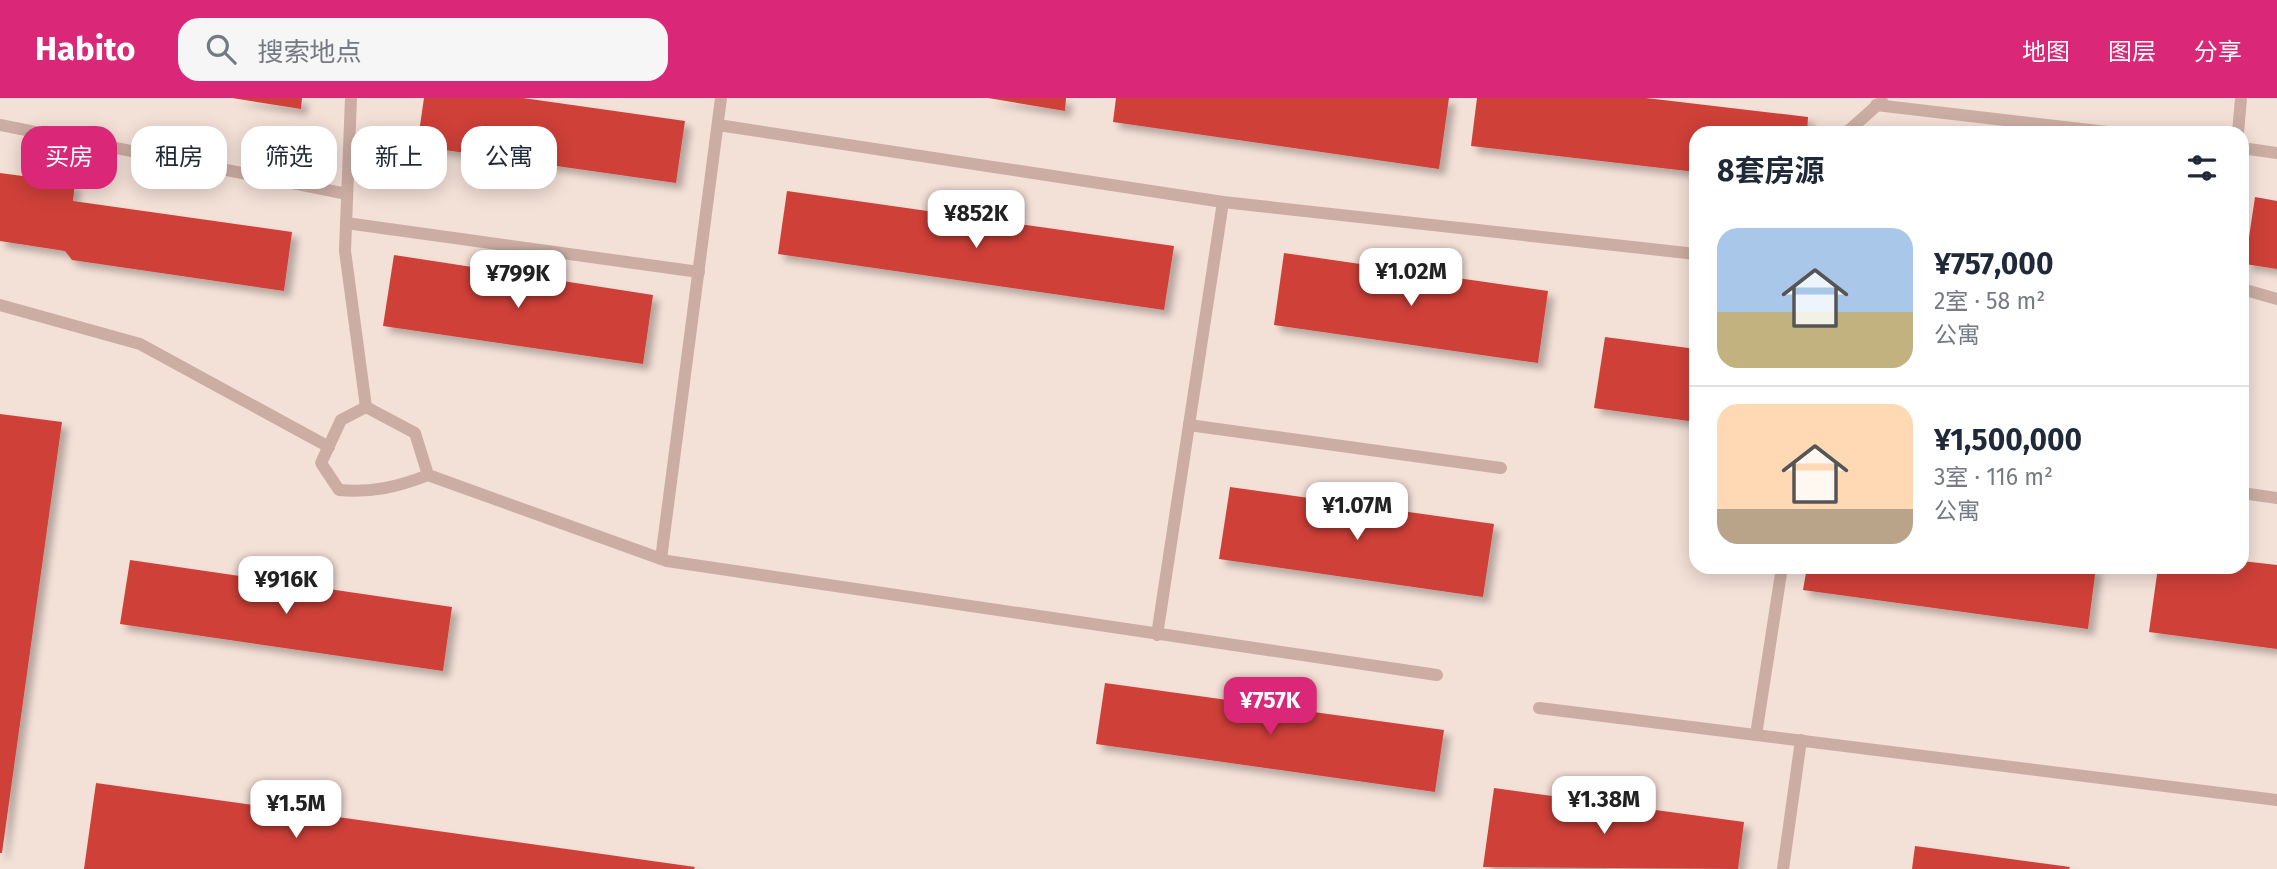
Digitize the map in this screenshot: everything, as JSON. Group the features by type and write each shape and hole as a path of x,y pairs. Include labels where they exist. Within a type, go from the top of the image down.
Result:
{"lane":[{"path":"351,98 345,251 366,407"},
{"path":"661,559 721,98"},
{"path":"2239,126 2241,98"},
{"path":"1854,126 1881,102 2063,126"},
{"path":"0,125 347,194"},
{"path":"718,125 1223,202 1689,253"},
{"path":"2249,149 2277,153"},
{"path":"1157,635 1223,202"},
{"path":"346,223 699,272"},
{"path":"2249,291 2277,299"},
{"path":"0,305 139,344 329,447"},
{"path":"366,407 341,420 321,463 339,490 359,492 397,487 428,475 661,559 1437,675"},
{"path":"366,407 415,433 428,475"},
{"path":"1189,425 1501,468"},
{"path":"2249,494 2277,498"},
{"path":"1756,735 1781,574"},
{"path":"1539,708 2277,800"},
{"path":"1783,869 1801,740"}],"building":[{"path":"232,98 302,98 301,109"},
{"path":"424,98 523,98 685,121 676,183 557,166 557,126 461,126 461,152 447,150 447,126 420,126"},
{"path":"988,98 1066,98 1065,111"},
{"path":"1116,98 1449,98 1439,169 1113,122"},
{"path":"1477,98 1646,98 1808,117 1807,126 1689,126 1689,171 1471,146"},
{"path":"0,173 21,176 21,189 74,189 73,201 292,232 284,291 72,260 65,251 0,241"},
{"path":"787,191 1174,246 1164,310 778,254"},
{"path":"2255,197 2277,201 2277,269 2249,265 2249,237"},
{"path":"1284,253 1548,291 1538,363 1274,325"},
{"path":"394,255 653,295 643,364 383,326"},
{"path":"1605,337 1689,348 1689,421 1594,408"},
{"path":"0,414 62,422 2,853 0,853"},
{"path":"1230,487 1494,524 1483,597 1219,559"},
{"path":"130,560 452,607 443,671 120,624"},
{"path":"2249,562 2277,565 2277,649 2149,632 2157,574 2249,574"},
{"path":"1806,574 2095,574 2088,629 1803,590"},
{"path":"1105,683 1444,730 1435,792 1096,744"},
{"path":"96,783 695,867 84,869"},
{"path":"1494,788 1744,822 1738,869 1483,867"},
{"path":"1915,846 2070,867 1912,869"}]}
